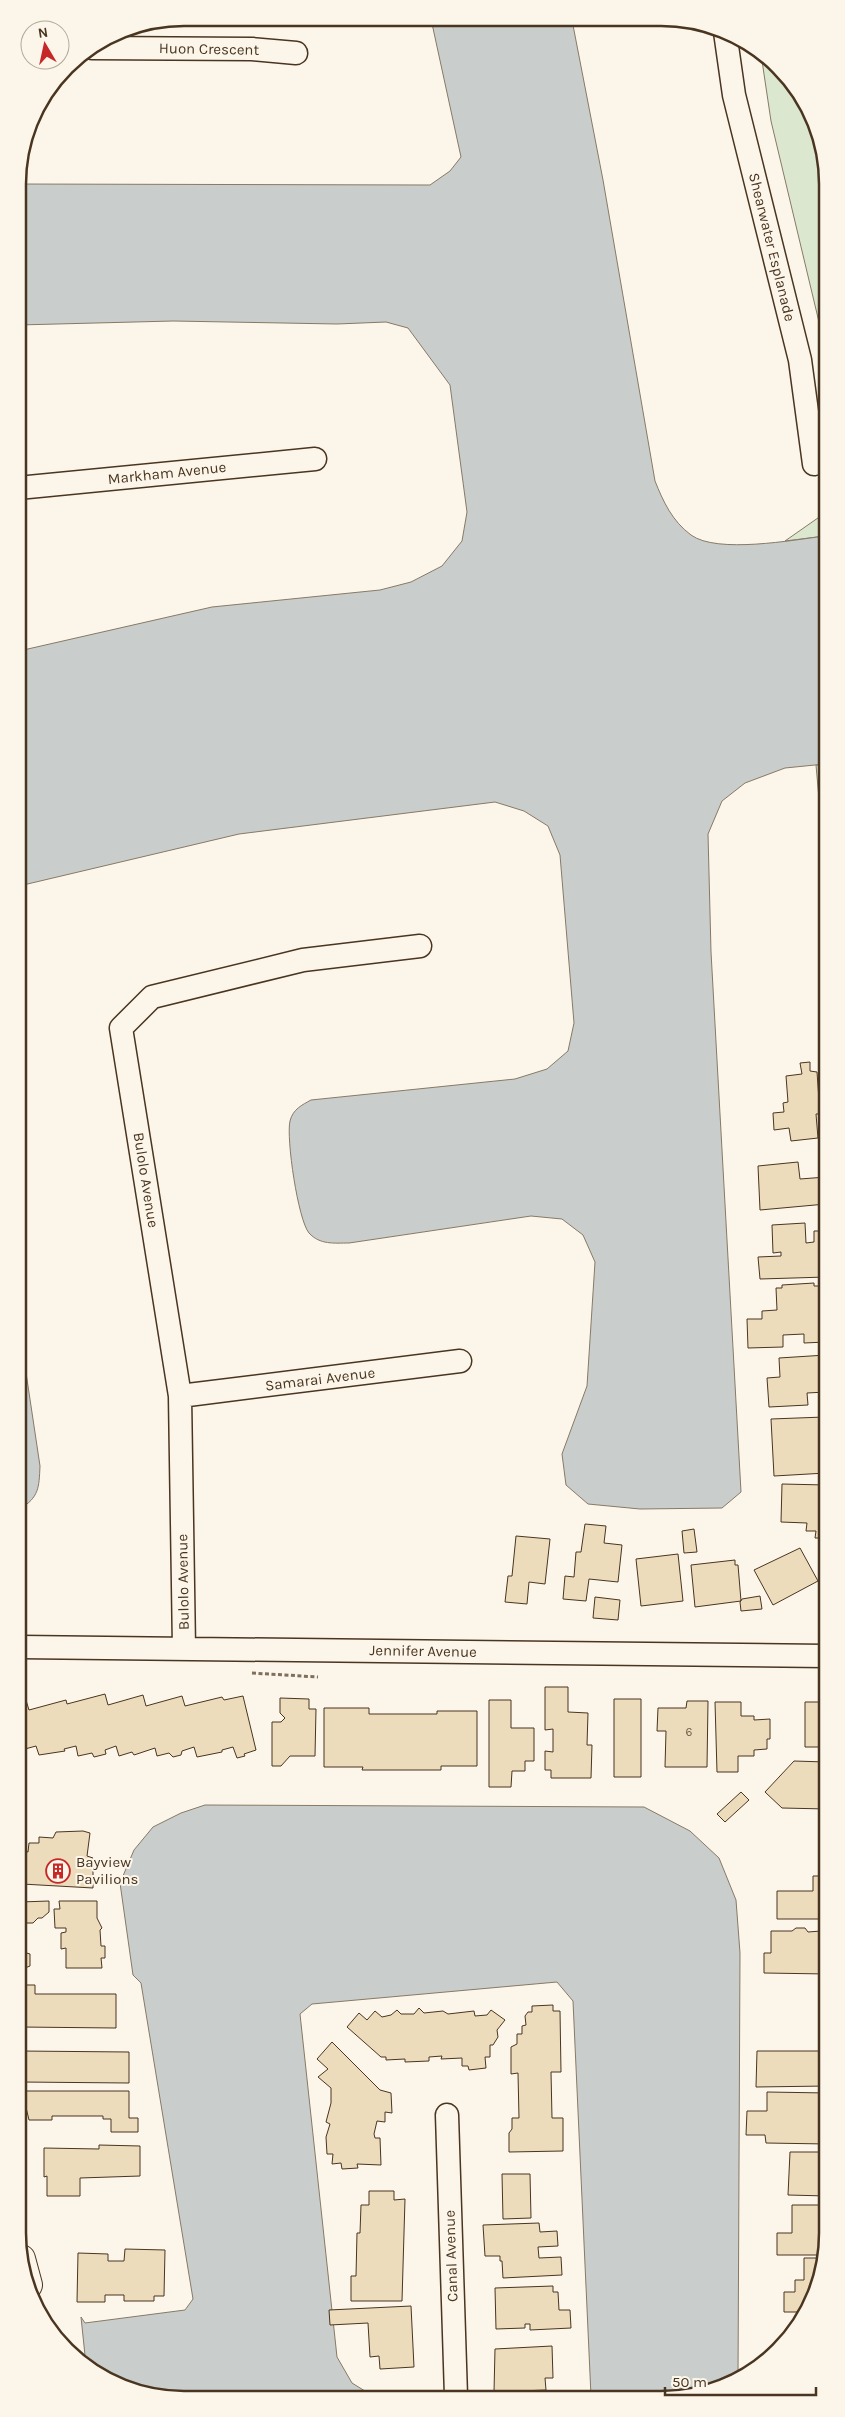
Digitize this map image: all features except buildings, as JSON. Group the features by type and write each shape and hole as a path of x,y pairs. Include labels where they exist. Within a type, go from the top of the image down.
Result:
{"street":[{"name":"Shearwater Esplanade","path":"726,41 734,95 800,360 814,464"},
{"name":"Huon Crescent","path":"106,48 252,49 296,54"},
{"name":"Markham Avenue","path":"27,487 315,459"},
{"name":"Bulolo Avenue","path":"184,1648 180,1396 121,1028 152,997 303,960 420,946"},
{"name":"Samarai Avenue","path":"180,1396 460,1361"},
{"name":"Jennifer Avenue","path":"26,1647 818,1656"},
{"name":"Canal Avenue","path":"447,2115 456,2391"}],"path":[{"path":"252,1673 318,1677"}],"green space":[{"path":"763,64 786,88 798,106 816,154 819,185 819,322 771,121"},
{"path":"819,517 819,537 785,541"},
{"path":"816,765 819,765 819,795"}],"shaded area":[{"path":"433,26 573,26 603,180 655,481 661,496 678,523 691,535 703,541 736,545 819,537 819,765 785,768 745,783 722,801 708,834 711,952 741,1492 722,1508 640,1509 588,1504 566,1485 562,1454 587,1386 595,1262 583,1235 562,1219 531,1216 349,1243 333,1243 313,1237 305,1225 301,1212 294,1178 289,1130 293,1113 304,1104 311,1100 515,1079 547,1069 568,1051 574,1023 560,855 548,826 524,811 495,802 239,834 27,884 27,649 212,607 380,590 411,582 442,566 462,541 467,512 450,385 408,328 386,322 337,324 173,321 27,325 27,184 430,185 450,171 461,157"},
{"path":"26,1375 40,1466 37,1491 26,1505"},
{"path":"205,1805 644,1807 690,1831 719,1858 736,1900 740,1953 738,2371 721,2379 691,2388 660,2391 591,2391 573,2001 557,1982 312,2004 300,2014 337,2357 352,2383 365,2391 185,2391 154,2388 105,2370 85,2355 81,2317 85,2323 185,2310 193,2299 141,1983 133,1975 120,1883 134,1850 153,1827 181,1813"}],"place":[{"name":"Bayview Pavilions","path":"58,1871"}]}
